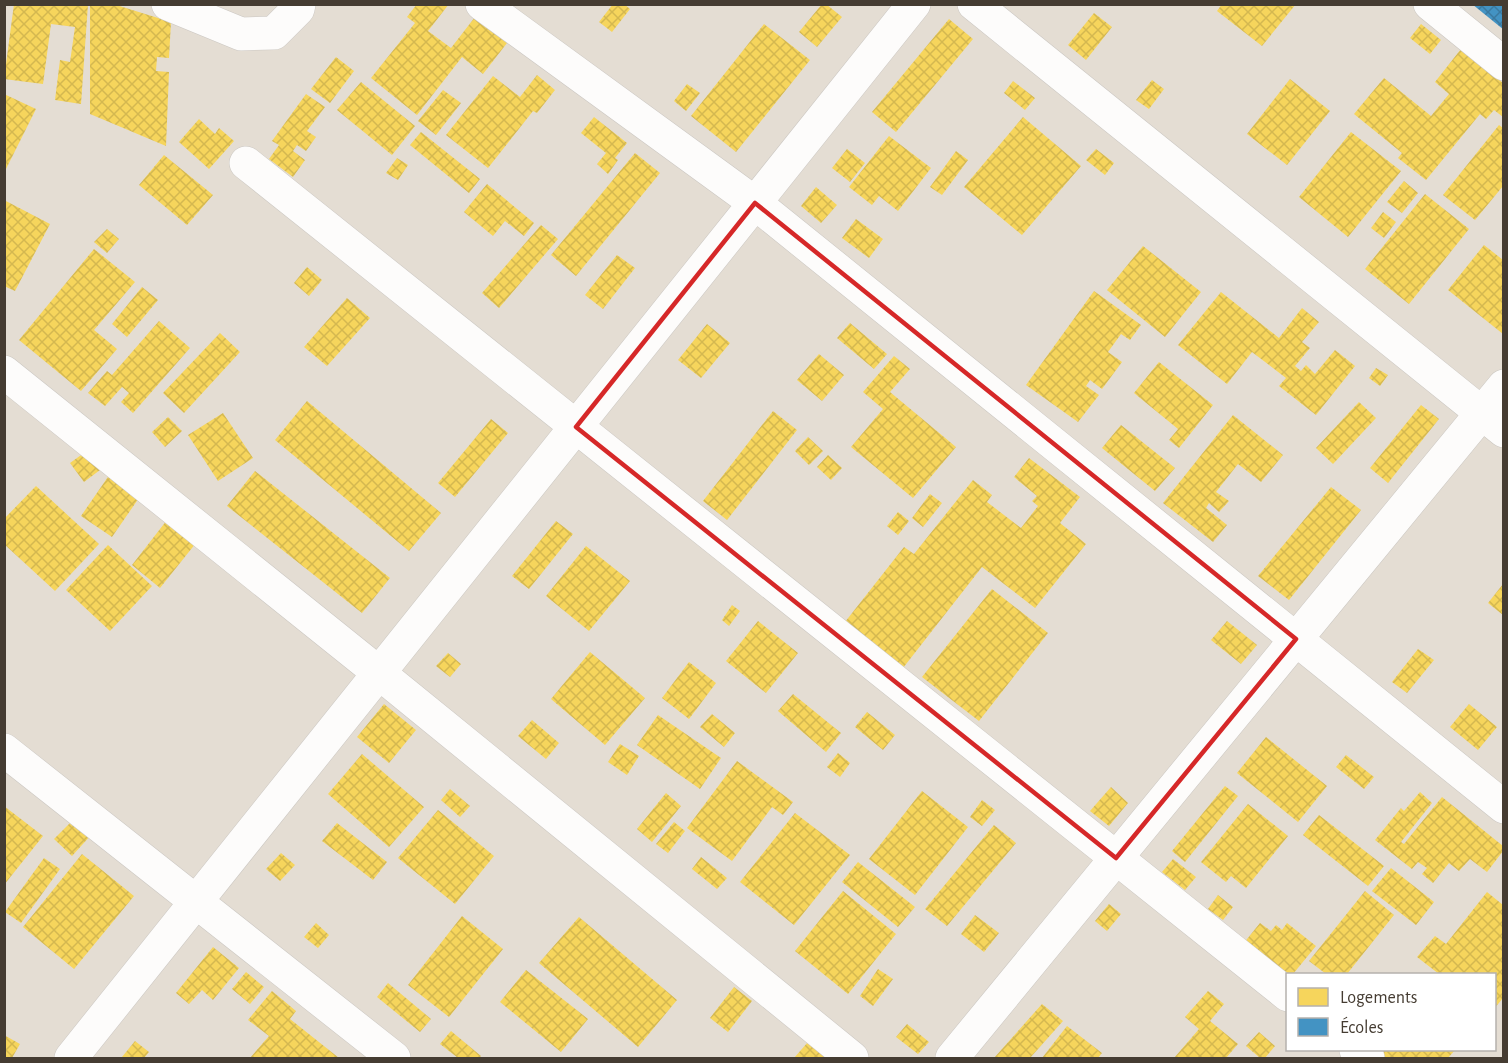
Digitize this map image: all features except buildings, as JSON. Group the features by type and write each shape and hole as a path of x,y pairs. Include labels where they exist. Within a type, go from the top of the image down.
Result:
{"street":[{"path":"168,4 242,34 273,33 298,9 299,4"},
{"path":"482,4 755,203 1503,807"},
{"path":"71,1059 914,4"},
{"path":"974,4 1492,422"},
{"path":"1430,4 1503,64"},
{"path":"246,163 1286,994"},
{"path":"4,372 379,673 852,1059"},
{"path":"952,1059 1296,639 1492,422 1503,386"},
{"path":"4,750 394,1059"}],"highlighted area":[{"path":"755,203 1296,639 1116,858 576,427"}],"shaded area":[{"path":"5,5 1503,5 1503,1058 5,1058"}]}
